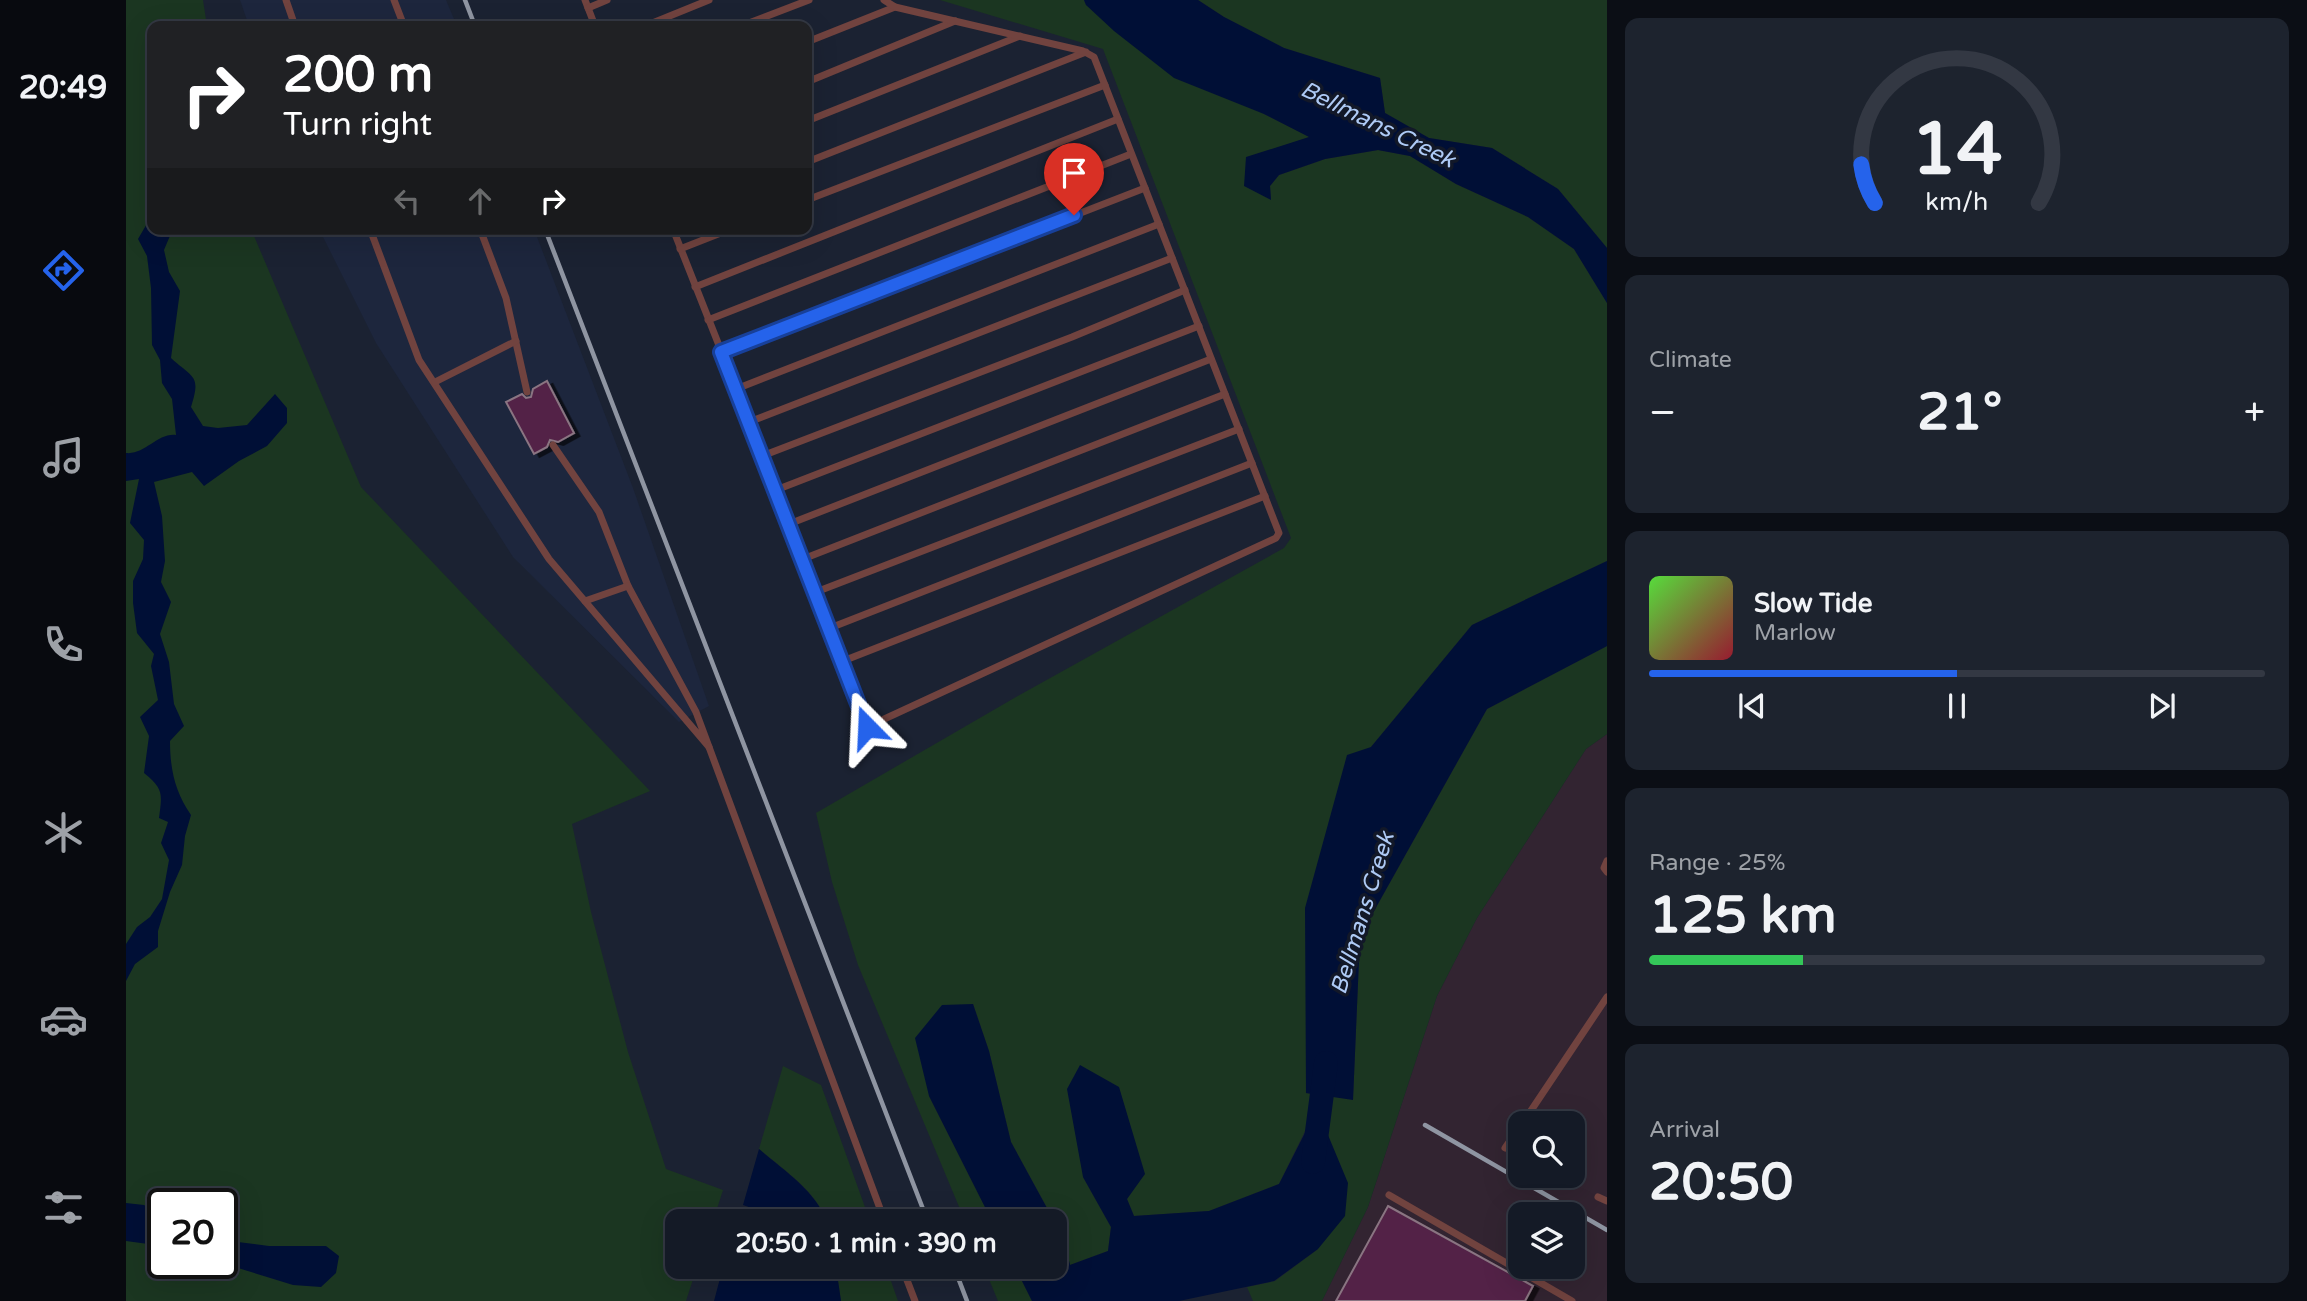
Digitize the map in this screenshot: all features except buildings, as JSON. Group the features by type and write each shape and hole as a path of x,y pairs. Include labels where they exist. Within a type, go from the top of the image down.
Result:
{"lane":[{"path":"286,0 293,21"},
{"path":"394,0 402,21"},
{"path":"593,21 587,4 607,0"},
{"path":"657,21 709,0"},
{"path":"754,21 809,0"},
{"path":"675,235 831,628 867,727 1276,538 1279,533 1265,496 1094,57 1086,52 895,7 884,0"},
{"path":"812,40 895,7"},
{"path":"812,80 956,21"},
{"path":"812,119 1020,36"},
{"path":"812,160 1086,52"},
{"path":"812,199 1105,85"},
{"path":"695,287 1118,119"},
{"path":"708,320 1131,153"},
{"path":"721,352 1145,188"},
{"path":"736,389 1159,223"},
{"path":"372,235 419,360 549,559 709,747"},
{"path":"482,235 506,298 527,392"},
{"path":"680,249 716,235"},
{"path":"749,422 1172,258"},
{"path":"762,456 1073,337 1185,290"},
{"path":"776,490 1199,326"},
{"path":"435,382 516,341"},
{"path":"789,524 1212,359"},
{"path":"803,559 1225,394"},
{"path":"816,592 1239,429"},
{"path":"552,445 599,512 628,586 696,712 880,1209"},
{"path":"831,628 1252,463"},
{"path":"843,661 1265,496"},
{"path":"585,601 628,586"},
{"path":"1607,861 1604,868 1607,872"},
{"path":"1530,1111 1607,997 1607,992"},
{"path":"1505,1148 1508,1144"},
{"path":"1389,1195 1572,1301"},
{"path":"1598,1197 1607,1200"},
{"path":"907,1279 915,1301"}],"shaded area":[{"path":"240,0 446,0 455,21 247,21"},
{"path":"322,235 536,235 633,488 709,706 679,722 513,557 376,343"},
{"path":"1607,734 1607,1301 1322,1301 1368,1207 1437,996 1477,918 1586,749"}],"green space":[{"path":"126,0 203,0 206,21 147,21 147,235 254,235 361,487 650,791 572,824 591,912 628,1052 666,1169 723,1190 717,1209 665,1209 665,1279 693,1279 686,1301 126,1301"},
{"path":"940,0 1084,0 1086,5 1264,114 1310,137 1246,158 1271,199 1270,186 1279,175 1325,159 1378,150 1410,156 1456,184 1528,217 1574,249 1607,303 1607,561 1472,625 1371,747 1306,1093 1353,1099 1360,936 1487,709 1607,646 1607,734 1586,749 1477,918 1437,996 1368,1207 1322,1301 1253,1301 1247,1287 1275,1281 1318,1249 1307,1127 1279,1184 1209,1211 1134,1216 1127,1199 1144,1174 1119,1088 1083,1177 1111,1227 1108,1251 1070,1265 1067,1253 1067,1209 1048,1209 1011,1142 989,1051 973,1004 929,1096 986,1209 960,1209 858,965 832,882 816,813 1016,697 1284,548 1291,538 1103,49"},
{"path":"1198,0 1607,0 1607,248 1558,189 1492,148 1429,138 1385,113 1380,78 1284,48 1224,17"},
{"path":"783,1066 821,1085 866,1209 820,1209 807,1190 759,1149"},
{"path":"838,1279 890,1279 898,1301 841,1301"},
{"path":"989,1279 1021,1279 1032,1301 998,1301"}],"water":[{"path":"1084,0 1198,0 1224,17 1284,48 1380,78 1385,113 1429,138 1492,148 1558,189 1607,248 1607,303 1574,249 1528,217 1456,184 1410,156 1378,150 1325,159 1279,175 1270,186 1271,200 1244,186 1246,157 1309,137 1264,114 1174,78 1114,31"},
{"path":"147,224 147,235 170,235 164,250 169,272 180,291 171,358 193,378 195,389 191,407 203,426 218,428 247,425 275,394 287,408 287,423 267,446 239,461 204,486 192,472 154,482 162,516 165,561 161,582 171,602 160,634 169,662 174,704 184,726 170,741 171,761 177,789 191,815 185,836 182,865 158,931 158,947 135,964 126,981 126,944 162,899 169,860 161,843 168,822 159,818 160,792 144,773 149,736 140,717 158,700 151,666 154,654 137,633 133,603 133,581 143,559 144,540 130,523 139,479 126,481 126,453 139,451 163,437 176,435 172,399 162,383 160,360 152,345 151,288 147,256 138,239"},
{"path":"1607,561 1607,646 1487,709 1360,936 1353,1100 1306,1093 1305,908 1347,755 1371,747 1472,625"},
{"path":"973,1004 989,1051 1011,1142 1047,1209 986,1209 929,1096 915,1038 942,1005"},
{"path":"1080,1065 1119,1087 1145,1174 1127,1199 1134,1216 1209,1211 1279,1184 1308,1127 1328,1135 1348,1183 1345,1216 1318,1249 1274,1281 1179,1301 1032,1301 1021,1279 1067,1279 1067,1253 1070,1265 1108,1251 1111,1227 1083,1177 1067,1089"},
{"path":"759,1149 807,1191 820,1209 755,1209 743,1205"},
{"path":"126,1203 144,1205 147,1207 147,1244 126,1241"},
{"path":"238,1242 269,1246 326,1246 339,1256 336,1273 321,1287 293,1285 238,1268"},
{"path":"720,1279 838,1279 841,1301 714,1301"}],"waterway":[{"name":"Bellmans Creek","path":"1313,1162 1326,1063"}],"railway":[{"path":"465,0 473,21"},
{"path":"547,235 923,1209"},
{"path":"1425,1125 1607,1230"},
{"path":"959,1279 967,1301"}],"route":[{"path":"867,727 721,352 1074,215"}]}
